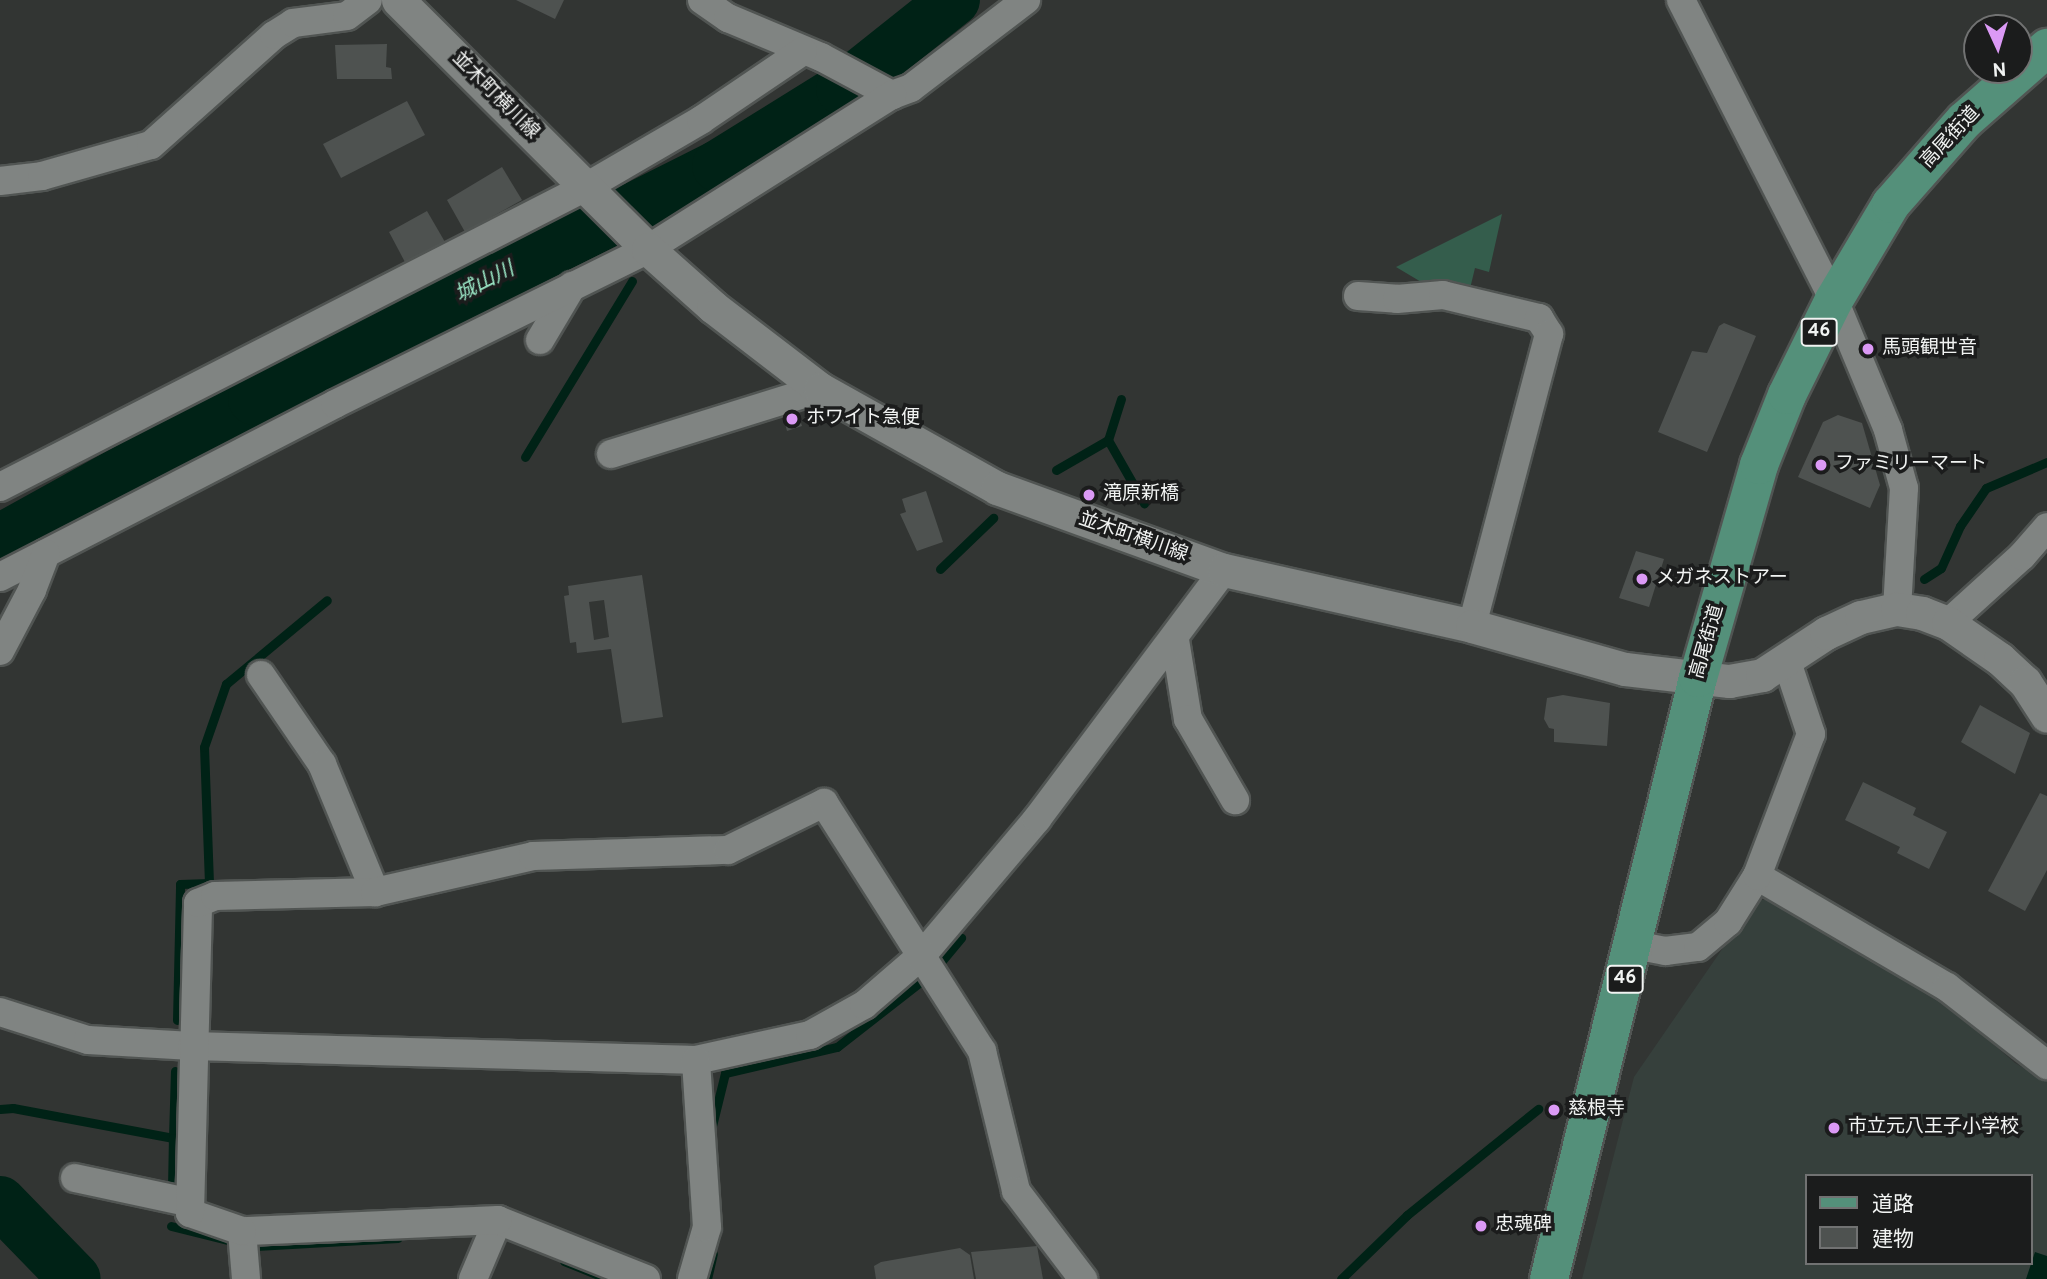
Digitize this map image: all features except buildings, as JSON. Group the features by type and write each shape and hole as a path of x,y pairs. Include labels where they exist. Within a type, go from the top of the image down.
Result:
{"main road":[{"name":"高尾街道","path":"1549,1279 1634,946 1698,678 1759,465 1835,300 1891,204 1964,121 2047,48"}],"street":[{"path":"0,181 42,176 151,145 274,35 293,23 347,16 368,0"},
{"name":"並木町横川線","path":"398,0 589,190"},
{"path":"702,0 728,18 812,54 885,92"},
{"path":"0,577 572,286 644,245 885,92 911,88 1026,0"},
{"path":"1681,0 1835,300 1888,430 1904,488 1897,609 1948,623 2025,682 2047,716"},
{"path":"0,487 589,190 812,54"},
{"path":"589,190 644,245"},
{"name":"並木町横川線","path":"644,245 713,307 820,389 997,488 1224,570 1472,626 1625,669 1729,681 1762,675 1787,662 1826,633 1861,617 1897,609"},
{"path":"540,340 572,286"},
{"path":"1358,296 1397,299 1443,295 1539,318 1549,334 1472,626"},
{"path":"611,454 820,389"},
{"path":"1948,623 2022,556 2047,527"},
{"path":"0,650 32,590 46,554"},
{"path":"0,1012 88,1040 192,1046 696,1060 810,1035 864,1005 923,954 1037,819 1175,640 1224,570"},
{"path":"1175,640 1188,719 1235,800"},
{"path":"1634,946 1665,951 1698,947 1728,922 1757,876 1811,734 1787,662"},
{"path":"261,674 323,764 375,892"},
{"path":"646,1279 498,1220 242,1231 190,1213 187,1202 198,903 215,896 375,892 533,856 728,850 824,803 923,954 982,1051 1016,1191 1083,1279"},
{"path":"1757,876 1947,987 2047,1065"},
{"path":"692,1279 707,1227 696,1060"},
{"path":"75,1178 187,1202"},
{"path":"473,1279 498,1220"},
{"path":"242,1231 246,1279"}],"shaded area":[{"path":"1502,214 1489,272 1475,268 1467,301 1443,295 1396,267"},
{"name":"市立元八王子小学校","path":"1756,900 1774,900 1939,997 2015,1063 2047,1081 2047,1279 1582,1279 1634,1077"},
{"path":"2035,1252 2047,1256 2047,1279 2026,1279 2033,1265"}],"waterway":[{"name":"城山川","path":"0,540 254,399 718,166 842,89 954,0"},
{"path":"525,457 632,281"},
{"path":"1108,440 1121,399"},
{"path":"1056,470 1108,440 1144,503"},
{"path":"1924,579 1941,568 1960,526 1986,488 2047,462"},
{"path":"940,569 993,518"},
{"path":"177,1020 180,884 209,883 204,747 226,684 327,600"},
{"path":"940,963 961,938"},
{"path":"712,1126 725,1073 837,1047 928,976"},
{"path":"0,1109 13,1108 173,1138 175,1071"},
{"path":"1341,1279 1407,1215 1538,1109"},
{"path":"172,1188 173,1138"},
{"path":"0,1202 75,1279"},
{"path":"171,1226 228,1240"},
{"path":"256,1246 398,1238"},
{"path":"707,1279 713,1254"},
{"path":"564,1261 608,1279"}],"place":[{"name":"馬頭観世音","path":"1868,349"},
{"name":"ホワイト急便","path":"792,419"},
{"name":"ファミリーマート","path":"1821,465"},
{"name":"滝原新橋","path":"1089,495"},
{"name":"メガネストアー","path":"1642,579"},
{"name":"慈根寺","path":"1554,1110"},
{"name":"市立元八王子小学校","path":"1834,1128"},
{"name":"忠魂碑","path":"1481,1226"}]}
